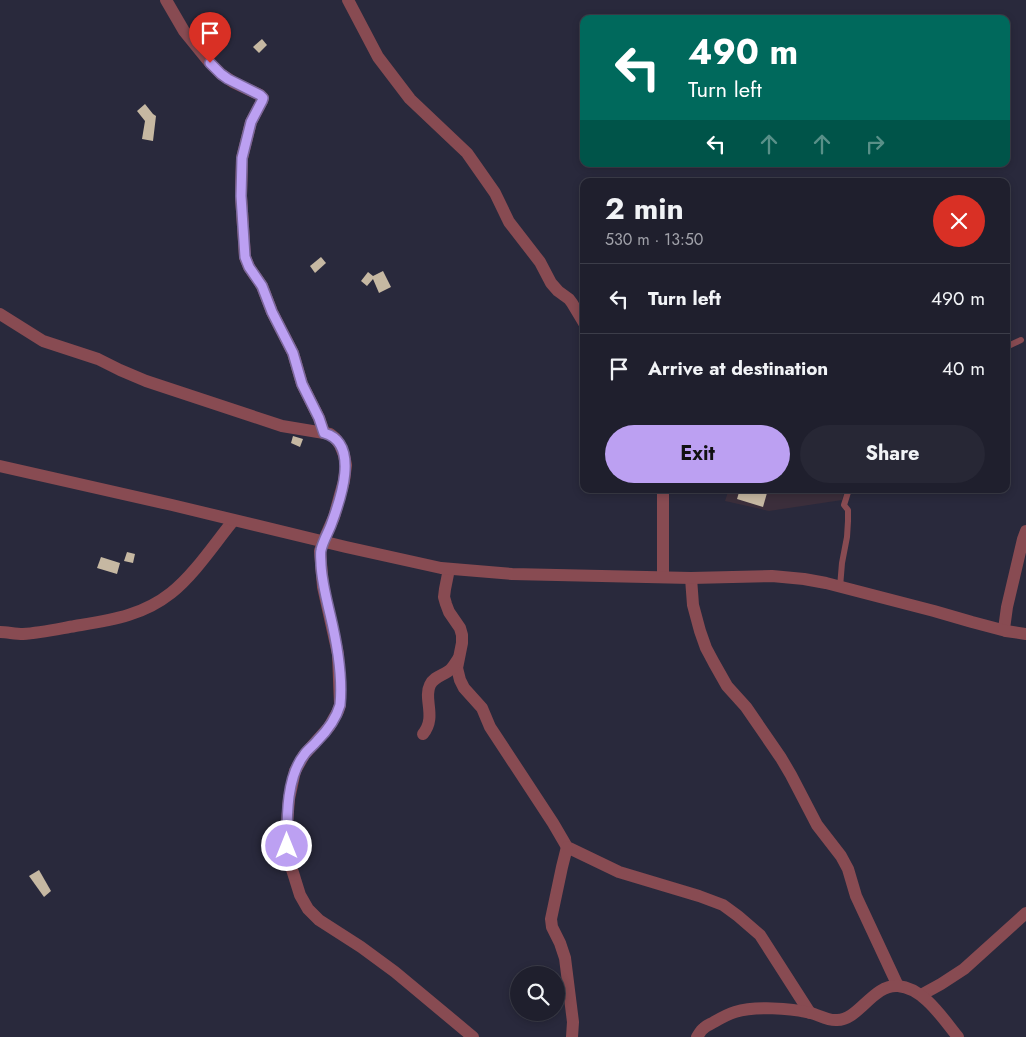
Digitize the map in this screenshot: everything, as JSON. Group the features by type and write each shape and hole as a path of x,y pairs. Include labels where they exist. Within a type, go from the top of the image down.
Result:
{"street":[{"path":"166,0 184,31 210,63 233,82 263,98 251,122 242,158 241,196 245,257 249,267 262,286 272,312 293,353 302,384 319,418 324,433"},
{"path":"348,0 378,56 410,98 467,153 495,193 509,222 540,262 551,283 569,299 580,316"},
{"path":"0,314 43,341 98,359 146,381 282,426 330,434 335,438 344,455 346,465 344,481 330,527 320,551 325,596 338,654 341,699 338,711 329,727 304,755 295,771 289,799 287,824 287,846 290,863 300,895 308,909 319,920 395,972 473,1037"},
{"path":"0,466 450,570 512,574 691,578 772,576 826,582 1006,631 1026,634"},
{"path":"663,493 662,573 664,577"},
{"path":"0,632 22,634 76,626 119,618 152,606 182,584 233,521"},
{"path":"1006,631 1004,629 1007,607 1026,531"},
{"path":"450,570 444,597 449,612 460,628 462,636 458,672 464,688 482,708 493,732 568,847 619,872 723,905 760,935 810,1013"},
{"path":"691,578 694,605 706,648 728,686 746,707 792,775 817,825 848,868 856,896 898,986"},
{"path":"423,734 427,728 430,716 428,691 430,684 451,669 458,659"},
{"path":"568,847 551,919 552,927 565,958 572,1037"},
{"path":"921,995 964,969 1026,913"},
{"path":"697,1037 704,1028 721,1018 736,1012 758,1009 783,1008 810,1013 835,1021 844,1019 872,996 888,987 898,986 911,989 921,995 934,1007 958,1037"}],"lane":[{"path":"1010,345 1021,340"},
{"path":"840,587 847,537 848,510 844,505 848,493"}],"shaded area":[{"path":"728,493 844,493 842,500 769,511 725,501"}],"building":[{"path":"262,39 267,45 259,53 253,47"},
{"path":"145,104 156,116 153,141 142,139 145,121 137,111"},
{"path":"321,257 326,263 315,273 310,266"},
{"path":"383,271 391,287 379,293 373,279 367,286 361,281 368,272 373,276"},
{"path":"293,436 303,439 300,447 291,443"},
{"path":"739,493 767,493 763,507 737,499"},
{"path":"127,552 135,554 133,563 124,561"},
{"path":"101,557 120,563 117,574 97,568"},
{"path":"39,870 51,891 44,897 29,876"}],"route":[{"path":"210,63 228,79 263,98 251,122 242,158 241,196 245,257 249,267 262,286 272,312 293,353 302,384 319,418 324,433 330,434 335,438 344,455 346,465 344,481 334,517 320,551 323,587 338,654 341,699 338,711 329,727 304,755 295,771 289,799 287,846"}]}
